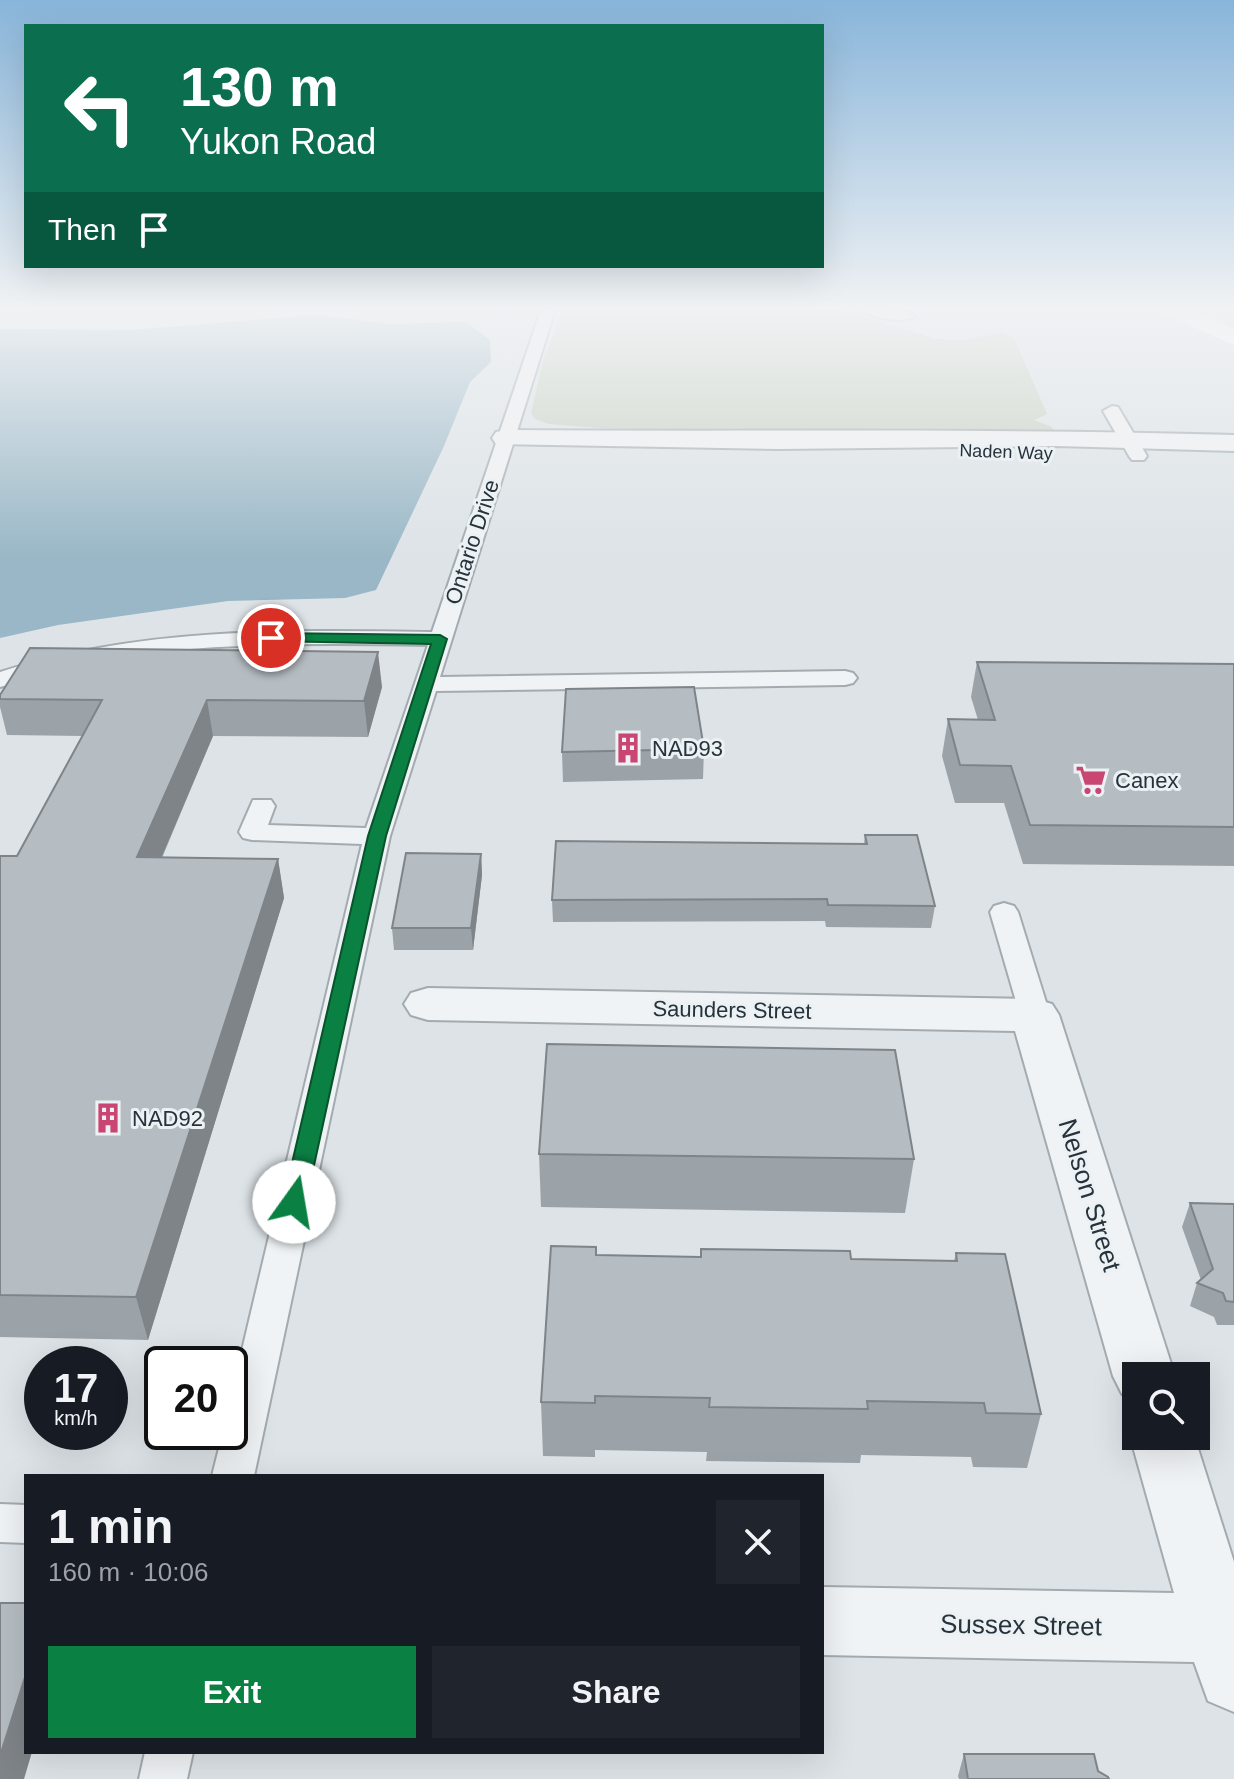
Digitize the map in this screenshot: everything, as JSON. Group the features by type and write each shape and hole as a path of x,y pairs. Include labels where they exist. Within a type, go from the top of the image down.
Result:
{"street":[{"name":"Naden Way","path":"506,438 777,441 890,449 1133,448 1234,443"},
{"name":"Naden Way","path":"1133,448 1234,459"},
{"name":"Saunders Street","path":"428,1004 1035,1015"},
{"name":"Nelson Street","path":"1035,1015 1140,1362"},
{"path":"1166,1450 1227,1652"},
{"name":"Sussex Street","path":"824,1621 1227,1652"}],"lane":[{"name":"Ontario Drive","path":"233,1474 377,836 521,393"},
{"path":"1112,411 1133,448"},
{"path":"0,680 84,655 161,643 299,637 440,639"},
{"path":"426,684 845,678"},
{"path":"262,806 252,832 377,836"},
{"path":"1004,912 1035,1015"},
{"path":"0,1523 24,1524"},
{"path":"163,1779 169,1754"}],"green space":[{"path":"536,393 1038,393 1047,414 1034,420 1052,427 1054,432 850,433 597,428 549,424 535,419 531,413"}],"water":[{"path":"0,393 466,393 376,590 345,598 228,601 58,625 0,638"}],"building":[{"name":"NAD92","path":"30,648 378,652 364,701 207,700 137,857 278,859 136,1297 0,1295 0,856 17,856 102,700 0,699"},
{"name":"Canex","path":"977,662 1234,664 1234,827 1030,825 1011,766 960,765 948,719 995,720"},
{"path":"694,687 704,749 562,752 566,689"},
{"path":"865,835 917,835 935,906 828,905 827,899 552,900 556,841 867,844"},
{"path":"406,853 481,854 471,928 392,928"},
{"path":"547,1044 895,1050 914,1159 539,1154"},
{"path":"1190,1203 1234,1204 1234,1302 1226,1301 1223,1293 1197,1283 1213,1269"},
{"path":"551,1246 596,1247 596,1255 701,1257 701,1249 850,1251 851,1259 957,1261 956,1253 1005,1254 1041,1414 986,1413 984,1403 867,1401 868,1409 709,1407 710,1398 595,1396 595,1403 541,1402"},
{"path":"0,1603 24,1603 24,1680 0,1756"},
{"path":"964,1754 1094,1754 1098,1771 1109,1779 968,1779"}],"place":[{"name":"NAD93","path":"628,748"},
{"name":"Canex","path":"1091,780"},
{"name":"NAD92","path":"108,1118"}],"route":[{"path":"271,638 440,639 377,836 294,1202"}]}
